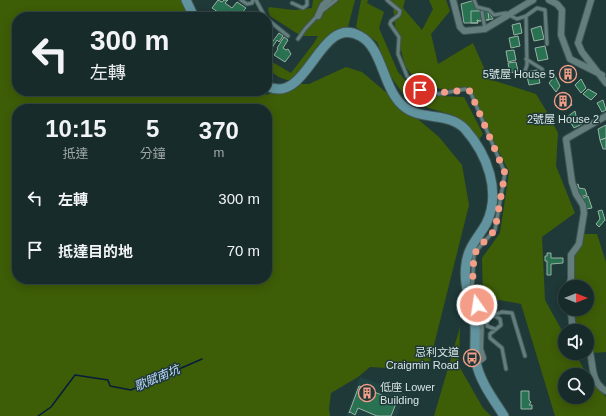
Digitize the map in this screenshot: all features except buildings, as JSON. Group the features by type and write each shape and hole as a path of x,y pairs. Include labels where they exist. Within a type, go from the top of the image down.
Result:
{"main road":[{"path":"186,0 192,12"},
{"path":"272,87 279,89 292,85 330,40 341,34 353,33 363,37 371,46 391,92 404,107 418,115 449,119 461,126 468,133 488,165 493,191 490,215 471,245 465,265 466,289 475,330 476,363 483,380 504,416"}],"street":[{"path":"318,16 323,5 329,0"},
{"path":"453,0 460,27 464,31 485,29 533,0"},
{"path":"591,0 578,43 582,52 602,75 606,83"},
{"path":"553,1 563,11 561,32 569,58 576,63 602,75"},
{"path":"570,280 571,255 579,244 584,213 583,205 574,189 567,156 566,139 606,116"},
{"path":"476,363 483,358 480,349 481,318"},
{"path":"591,360 594,378 598,386 606,391"}],"lane":[{"path":"241,0 247,4 252,3 255,0 262,12"},
{"path":"292,3 303,8 307,5 307,0"},
{"path":"298,40 305,29 336,0"},
{"path":"387,0 400,11 390,24 399,37 399,56 409,81 418,89 438,94 449,91 470,91 505,173 495,230 474,254 472,292 481,318 494,315 498,316 501,321 501,325 490,334 490,338 502,348 506,369"},
{"path":"474,0 477,7 489,10 496,16 517,10"},
{"path":"509,15 517,19 526,16 537,8 545,10 547,44"},
{"path":"482,12 485,29"},
{"path":"525,70 527,65 526,16"},
{"path":"272,23 288,36"},
{"path":"526,60 542,69 544,76"},
{"path":"495,329 487,326 487,319 502,312 512,313 525,356"}],"shaded area":[{"path":"360,377 406,394 397,416 346,416"}],"green space":[{"path":"0,0 183,0 190,12 12,12 12,96 272,96 272,93 298,84 309,84 346,67 362,72 439,137 462,165 469,205 430,361 403,369 370,367 358,377 331,393 329,409 330,416 0,416"},
{"path":"313,0 355,0 348,27 333,34 291,81 274,74 272,72 272,62 291,73 318,36 301,36 272,17 272,12 269,12 268,10 269,7 294,10 312,8"},
{"path":"361,0 368,0 367,3 384,12 379,28 398,72 418,95 464,97 483,134 478,141 466,125 452,115 409,102 389,74 377,42 356,27"},
{"path":"386,0 405,0 403,8 422,30 433,9 429,0 446,0 450,11 431,34 438,64 473,43 489,79 536,94 547,112 558,133 556,166 575,213 542,237 545,300 558,324 558,360 579,360 583,368 558,368 558,404 594,404 594,383 606,397 606,416 555,416 521,304 483,297 482,258 500,233 509,172 469,91 421,87 405,66 395,26 393,6"},
{"path":"583,234 597,234 606,262 606,352 594,353 594,324 576,324 574,322 574,316 594,316 594,280 571,280 573,257"},
{"path":"460,327 459,366 483,408 491,416 434,416"}],"waterway":[{"name":"歌賦南坑","path":"38,416 51,407 75,375 108,380 110,386 131,390 202,359"}],"place":[{"name":"5號屋 House 5","path":"568,74"},
{"name":"2號屋 House 2","path":"563,101"},
{"name":"忌利文道 Craigmin Road","path":"472,358"},
{"name":"低座 Lower Building","path":"367,393"}],"route":[{"path":"420,90 439,94 447,91 470,91 505,173 495,230 474,254 472,292 477,305"}]}
